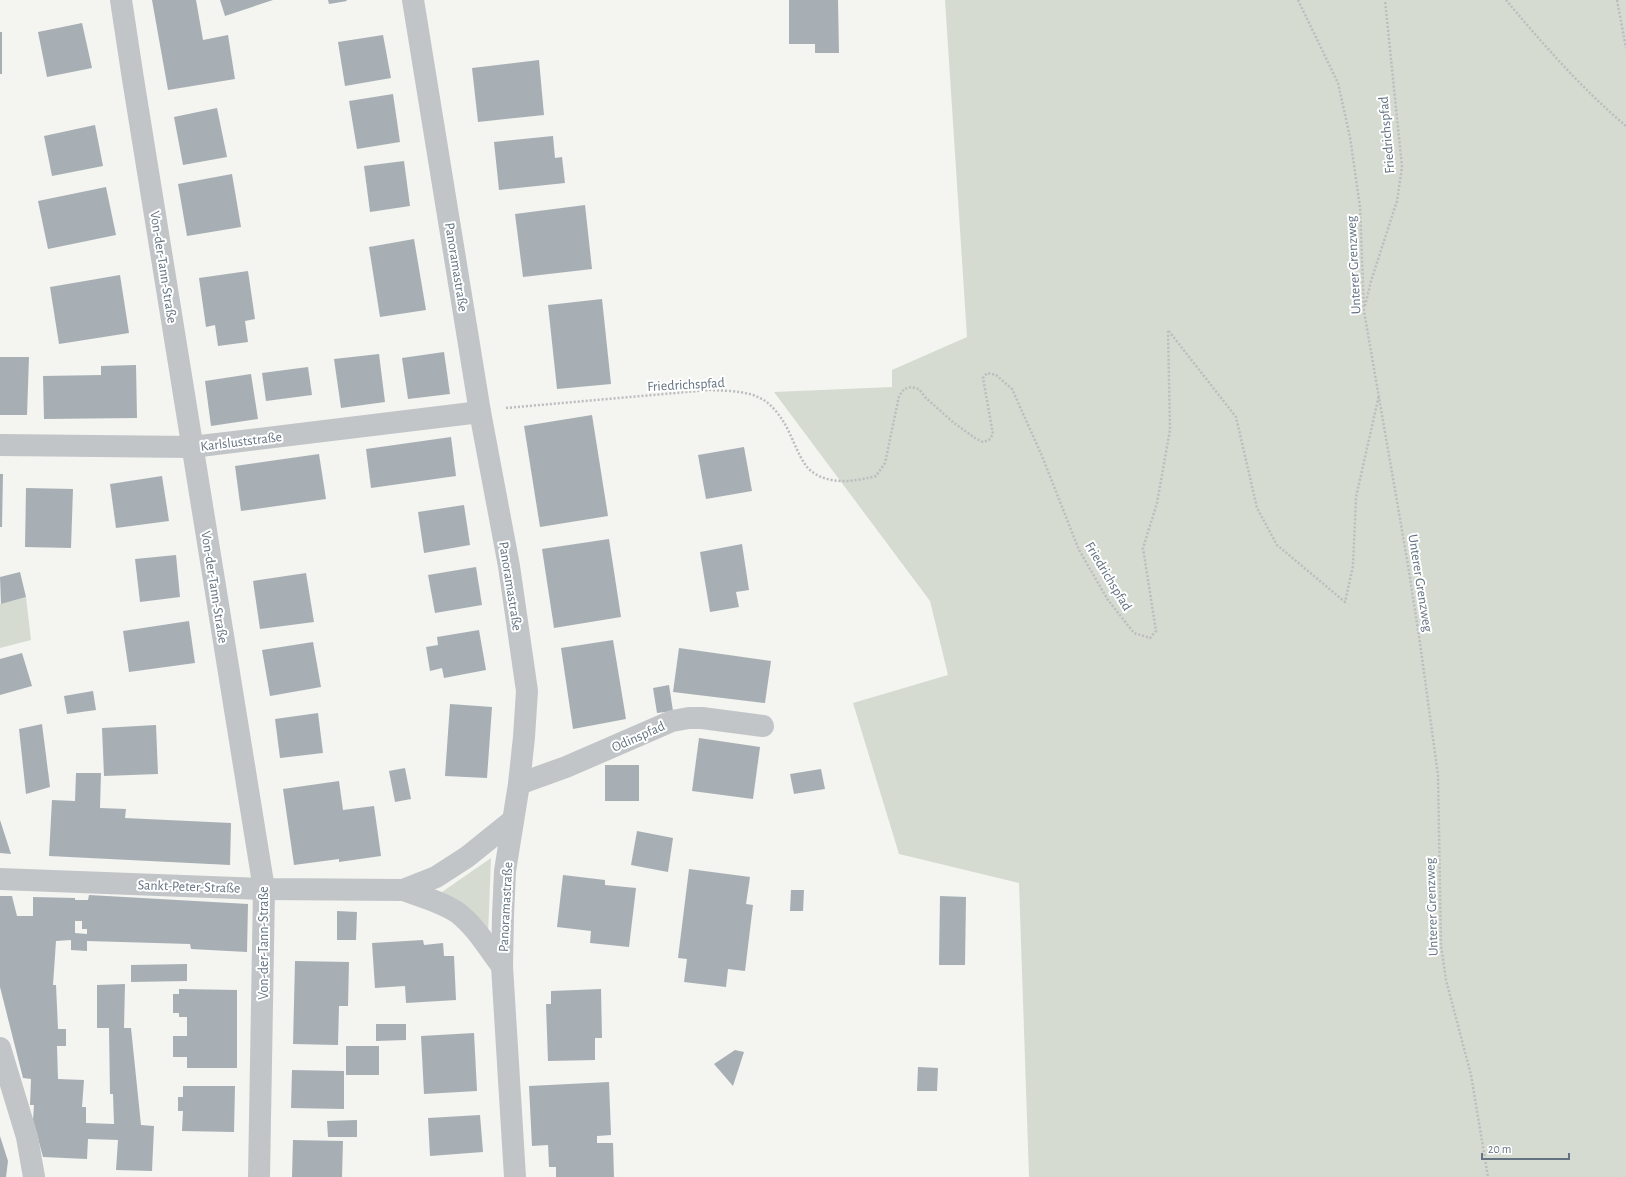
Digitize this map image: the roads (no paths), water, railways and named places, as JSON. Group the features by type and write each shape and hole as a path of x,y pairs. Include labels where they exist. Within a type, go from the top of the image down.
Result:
{"street":[{"name":"Von-der-Tann-Straße","path":"121,0 132,79 264,889 259,1177"},
{"name":"Panoramastraße","path":"413,0 490,410 509,566 527,691 519,784 505,871 502,966 515,1177"},
{"name":"Karlsluststraße","path":"0,445 192,447 490,410"},
{"name":"Odinspfad","path":"519,784 566,767 672,721 689,718 702,718 763,726"},
{"name":"Sankt-Peter-Straße","path":"403,890 436,877 467,857 513,820"},
{"name":"Sankt-Peter-Straße","path":"0,879 264,889 403,890 436,902 457,913 477,933 502,966"},
{"path":"0,1048 27,1137 34,1177"}]}
